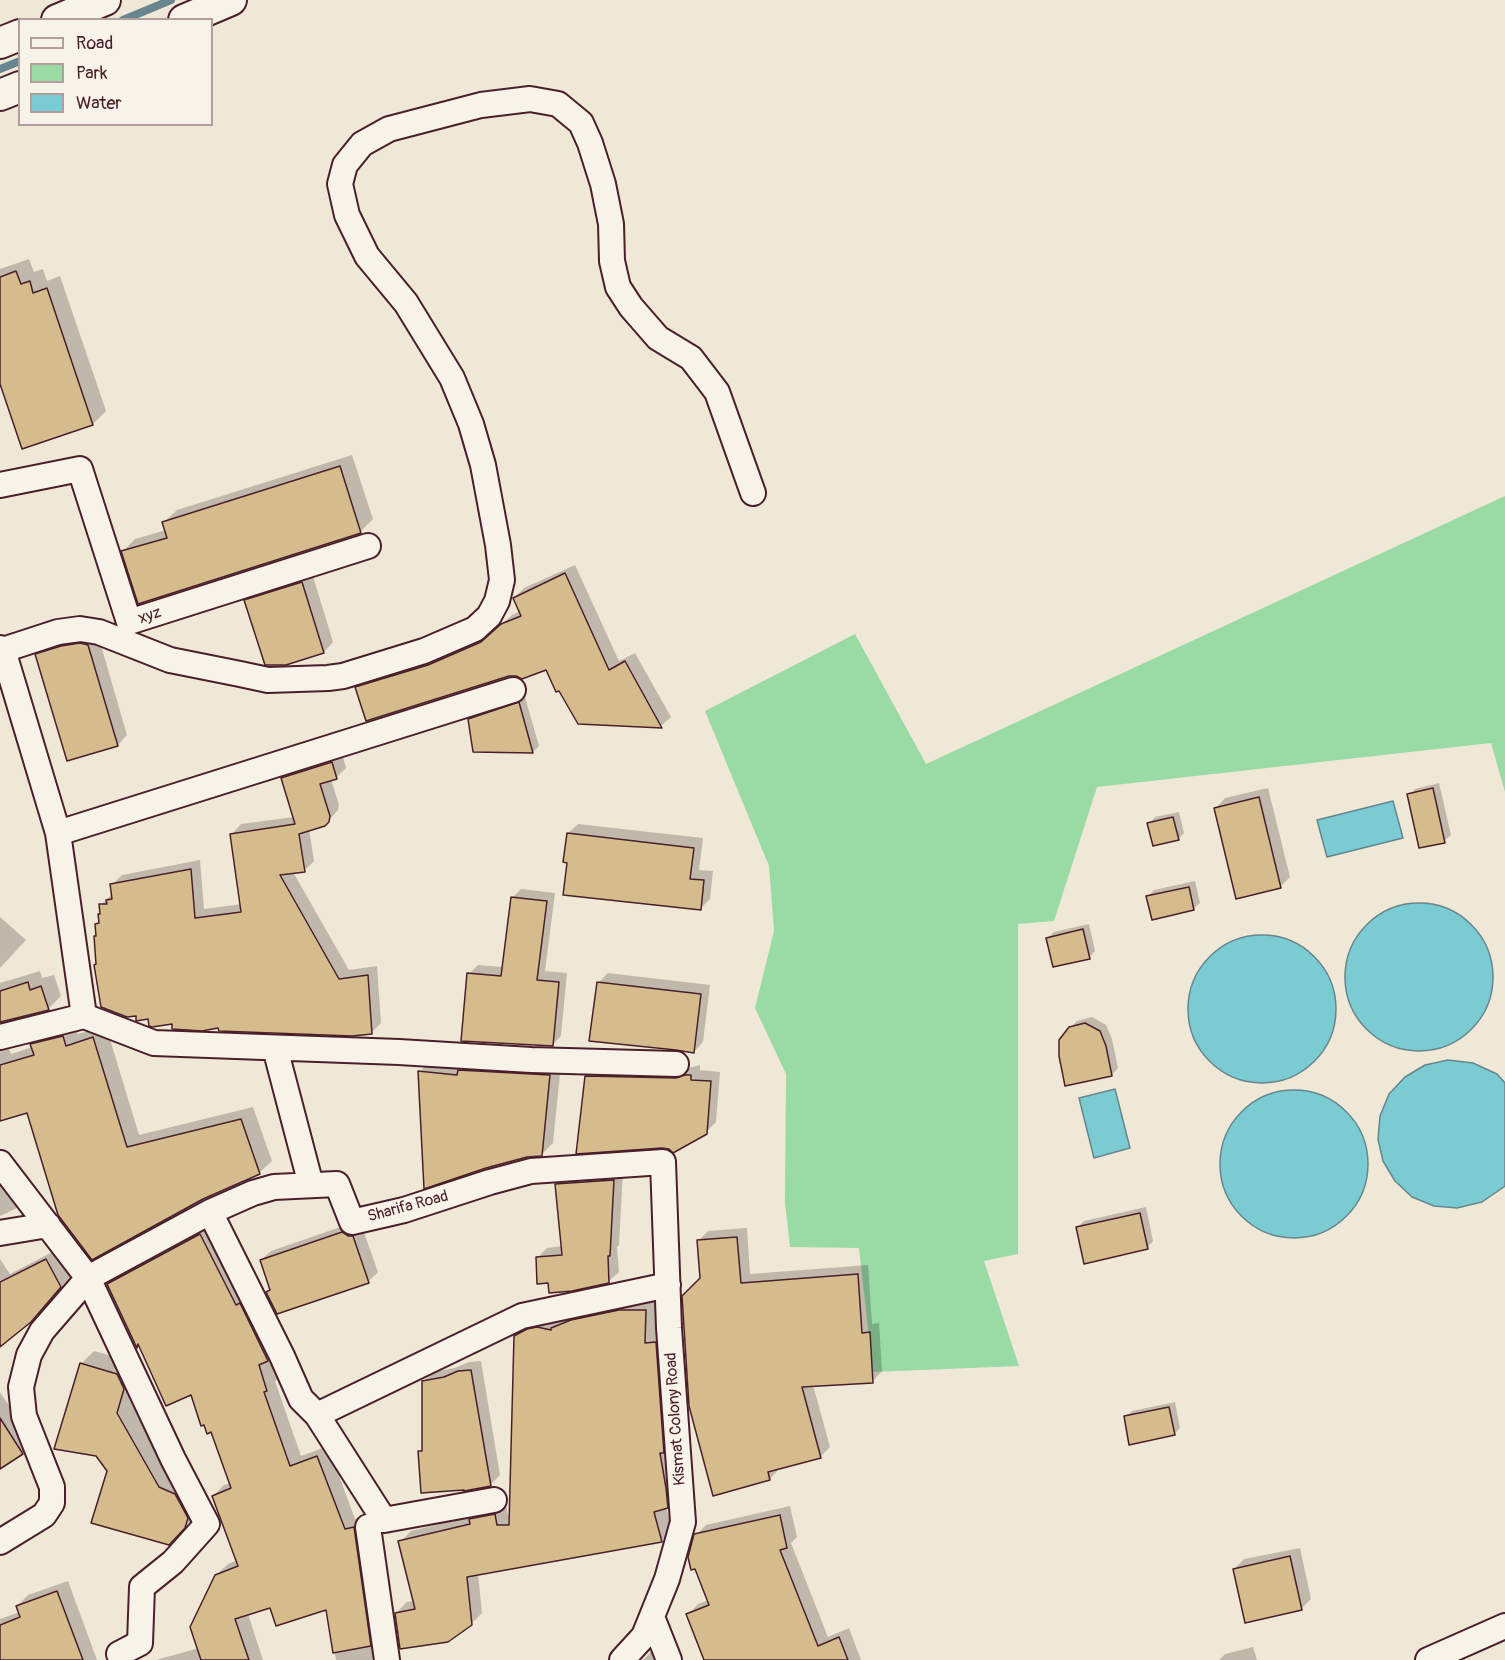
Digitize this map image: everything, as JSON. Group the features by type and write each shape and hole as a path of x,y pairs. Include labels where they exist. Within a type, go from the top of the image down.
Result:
{"street":[{"path":"62,18 105,0"},
{"path":"188,18 222,2"},
{"path":"0,43 18,36"},
{"path":"0,95 18,88"},
{"path":"84,1016 58,832 2,649 58,632 80,629 99,632 170,660 268,680 328,678 343,676 424,651 475,629 489,616 497,601 502,580 498,545 483,465 471,424 452,378 406,303 367,256 347,215 340,184 345,165 362,144 389,129 482,105 530,99 558,104 581,123 603,184 611,224 612,261 618,287 658,338 690,358 717,392 753,493"},
{"name":"xyz","path":"0,485 80,469 129,622 368,546"},
{"path":"58,832 513,690"},
{"path":"0,1037 84,1016 154,1043 399,1052 531,1060 676,1064"},
{"path":"275,1048 311,1185"},
{"name":"Sharifa Road","path":"88,1278 210,1212 253,1192 274,1187 338,1184 352,1222 404,1210 531,1171 663,1162"},
{"name":"Kismat Colony Road","path":"622,1660 644,1636 667,1579 683,1522 668,1285 663,1162"},
{"path":"0,1163 88,1278 168,1449 207,1524 173,1562 142,1587 140,1643 118,1653"},
{"path":"210,1212 301,1399 316,1414 384,1520 494,1500"},
{"path":"0,1233 48,1225"},
{"path":"0,1542 44,1515 52,1503 52,1487 24,1416 21,1387 29,1355 42,1331 88,1278"},
{"path":"316,1414 522,1316 668,1285"},
{"path":"368,1527 387,1660"},
{"path":"651,1617 669,1660"},
{"path":"1428,1660 1505,1626"}],"green space":[{"path":"1505,496 1505,792 1491,743 1097,787 1054,921 1018,924 1018,1254 984,1261 1019,1366 873,1372 859,1248 790,1247 785,1203 786,1074 755,1008 774,931 769,866 705,711 855,634 926,764"}],"water":[{"path":"1393,801 1403,838 1327,857 1317,820"},
{"path":"1419,903 1447,909 1471,925 1487,949 1493,977 1487,1005 1471,1029 1447,1045 1419,1051 1391,1045 1367,1029 1351,1005 1345,977 1351,949 1367,925 1391,909"},
{"path":"1262,935 1290,941 1314,957 1330,981 1336,1009 1330,1037 1314,1061 1290,1077 1262,1083 1234,1077 1210,1061 1194,1037 1188,1009 1194,981 1210,957 1234,941"},
{"path":"1448,1060 1473,1063 1497,1074 1505,1083 1505,1186 1482,1202 1457,1208 1434,1206 1412,1197 1395,1181 1383,1161 1378,1139 1380,1116 1389,1094 1405,1077 1425,1065"},
{"path":"1115,1089 1130,1148 1094,1158 1079,1098"},
{"path":"1294,1090 1322,1096 1346,1112 1362,1136 1368,1164 1362,1192 1346,1216 1322,1232 1294,1238 1266,1232 1242,1216 1226,1192 1220,1164 1226,1136 1242,1112 1266,1096"}],"building":[{"path":"16,271 21,284 30,281 33,293 47,288 93,425 22,449 0,384 0,277"},
{"path":"340,466 361,533 138,604 121,551 167,538 162,522"},
{"path":"565,573 609,670 625,661 662,728 578,724 559,691 556,692 546,670 522,679 509,676 366,721 355,687 428,665 481,642 501,624 521,616 513,598"},
{"path":"302,582 324,653 286,665 265,665 244,600"},
{"path":"80,643 88,645 118,746 67,761 35,654"},
{"path":"519,702 533,753 473,752 468,719"},
{"path":"332,762 337,779 320,784 330,816 329,822 325,826 299,834 305,872 280,875 339,979 368,975 372,1034 352,1036 219,1031 218,1028 202,1031 172,1029 172,1024 152,1027 149,1026 148,1019 136,1021 136,1016 127,1017 101,1007 94,965 96,964 94,936 96,936 95,924 99,923 99,904 107,904 106,900 112,899 110,884 191,869 195,918 241,912 230,834 295,824 281,778"},
{"path":"1433,788 1445,843 1419,848 1407,794"},
{"path":"1259,797 1281,888 1236,899 1214,808"},
{"path":"1173,817 1179,840 1153,846 1147,823"},
{"path":"567,833 694,848 690,879 704,880 701,910 563,895 567,863 563,862"},
{"path":"1189,887 1194,910 1152,920 1146,896"},
{"path":"511,897 547,901 537,980 559,982 553,1046 461,1041 467,973 501,976"},
{"path":"1083,929 1090,959 1053,967 1046,938"},
{"path":"28,982 30,990 41,986 49,1010 0,1022 0,991"},
{"path":"597,982 701,994 694,1053 589,1041"},
{"path":"1085,1023 1100,1031 1106,1046 1112,1076 1065,1086 1059,1056 1059,1040 1069,1027"},
{"path":"63,1036 66,1046 93,1037 127,1147 241,1119 260,1174 203,1199 92,1260 58,1215 27,1113 0,1121 0,1065 34,1055 30,1044"},
{"path":"458,1070 550,1075 542,1156 527,1157 486,1168 424,1189 418,1071 457,1075"},
{"path":"691,1075 691,1080 711,1081 707,1134 673,1153 669,1149 662,1148 576,1154 585,1076 676,1078"},
{"path":"614,1180 610,1256 608,1256 609,1283 572,1291 549,1293 548,1283 537,1284 536,1257 562,1255 555,1184"},
{"path":"1140,1213 1148,1249 1084,1264 1076,1227"},
{"path":"342,1232 353,1236 369,1283 277,1314 266,1292 270,1290 260,1260"},
{"path":"200,1234 236,1305 240,1303 268,1361 259,1365 267,1391 264,1392 290,1466 317,1456 345,1529 354,1527 371,1646 333,1653 326,1610 276,1626 270,1608 235,1619 249,1660 201,1660 190,1627 215,1575 238,1566 212,1496 231,1488 211,1432 207,1434 204,1425 201,1426 191,1395 166,1406 107,1284"},
{"path":"737,1237 741,1283 858,1274 862,1333 870,1332 873,1383 802,1387 821,1458 768,1472 770,1480 713,1496 689,1406 682,1296 700,1278 697,1240"},
{"path":"46,1259 61,1287 31,1322 0,1347 0,1282"},
{"path":"619,1310 646,1310 645,1343 656,1342 664,1453 660,1453 668,1508 654,1512 662,1542 467,1577 472,1625 448,1642 400,1649 395,1613 415,1609 398,1541 470,1524 469,1519 495,1514 497,1525 509,1525 514,1336 527,1329 537,1327 551,1330 571,1320"},
{"path":"80,1363 117,1374 124,1389 117,1413 159,1487 175,1494 188,1518 185,1528 169,1545 91,1523 107,1471 96,1456 54,1449"},
{"path":"471,1370 491,1486 464,1491 421,1493 418,1451 422,1451 422,1381 444,1377 458,1371"},
{"path":"1169,1407 1175,1435 1129,1445 1124,1416"},
{"path":"0,1418 23,1454 0,1469"},
{"path":"780,1515 787,1548 780,1550 818,1646 839,1637 848,1660 704,1660 686,1614 709,1605 695,1569 691,1570 688,1557 694,1534"},
{"path":"1290,1556 1302,1610 1245,1623 1233,1569"},
{"path":"57,1591 83,1660 0,1660 0,1625 20,1617 16,1606"}],"waterway":[{"path":"128,18 171,0"},
{"path":"0,69 18,62"}]}
